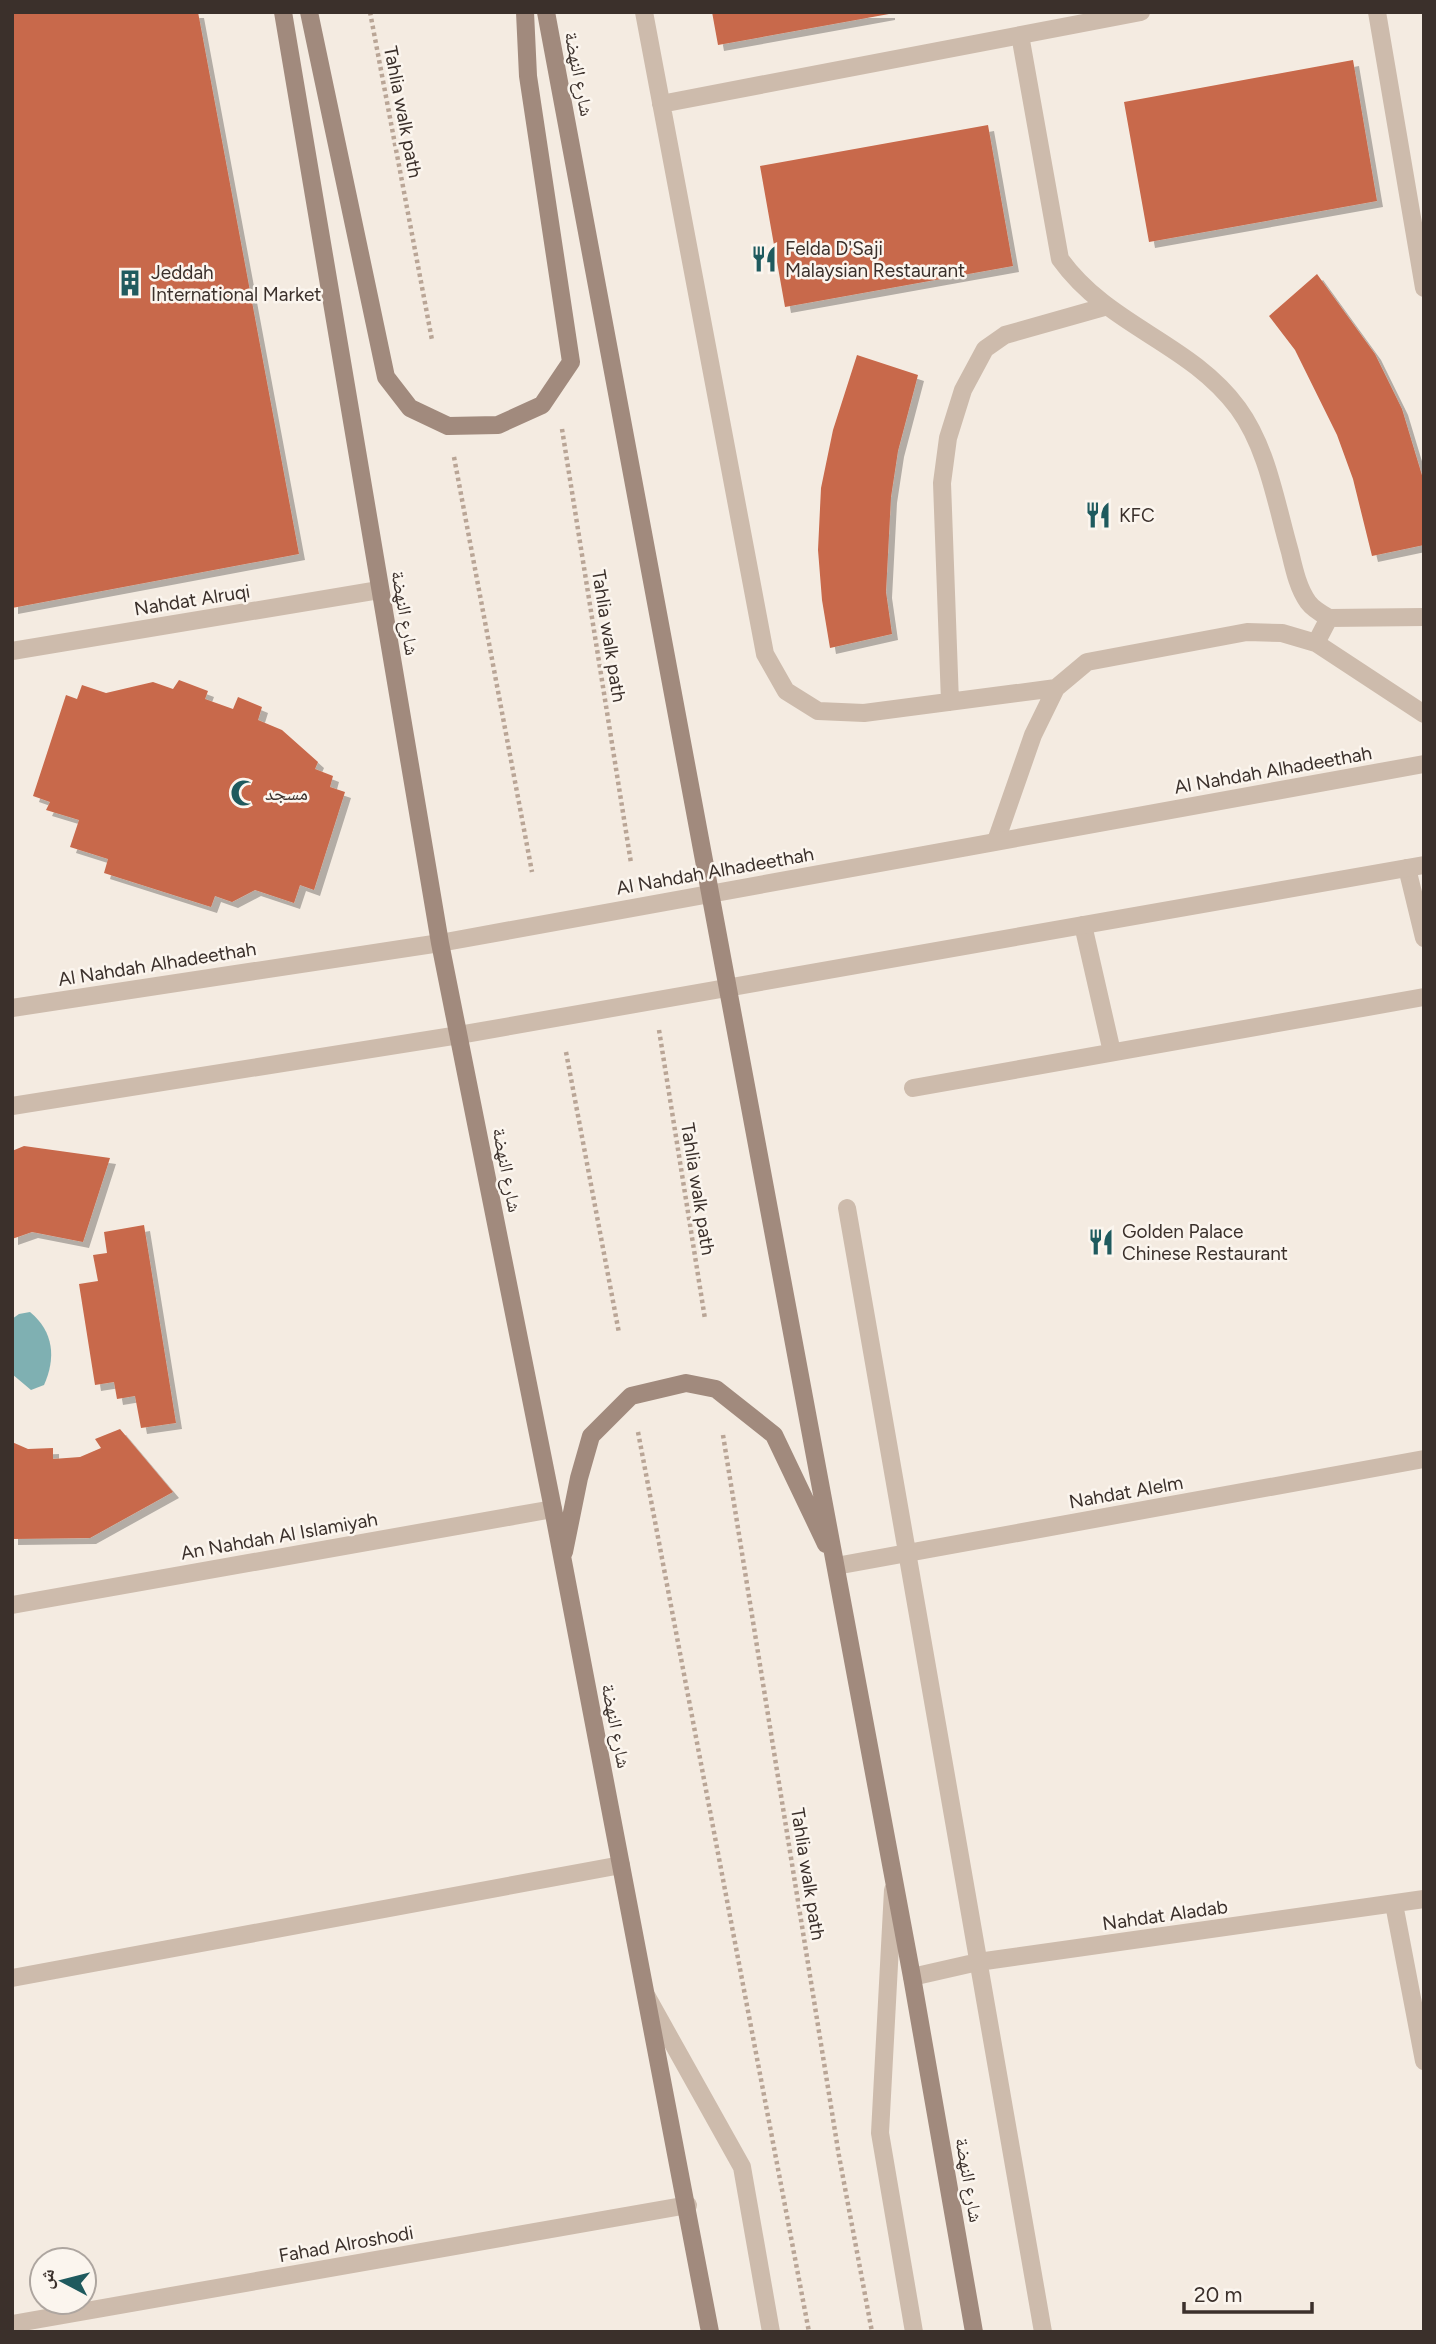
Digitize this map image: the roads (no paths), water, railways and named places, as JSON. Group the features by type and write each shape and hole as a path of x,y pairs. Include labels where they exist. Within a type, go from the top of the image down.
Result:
{"street":[{"name":"شارع النهضة","path":"283,12 440,943 553,1509 688,2205 710,2332"},
{"path":"309,12 386,377 410,408 448,426 498,425 542,405 570,362 528,76 525,12"},
{"name":"شارع النهضة","path":"546,12 912,1977 974,2332"},
{"path":"644,12 765,654 786,691 818,711 864,713 1056,688"},
{"path":"661,104 1141,12"},
{"path":"1377,12 1424,288"},
{"path":"1020,35 1060,259 1076,282 1104,307 1177,351 1214,381 1238,408 1258,442 1298,581 1309,603 1329,618 1424,617"},
{"path":"950,702 942,483 948,438 963,390 985,349 1005,335 1104,307"},
{"name":"Nahdat Alruqi","path":"12,651 380,590"},
{"path":"1316,643 1329,618"},
{"path":"996,841 1033,735 1056,688 1087,662 1247,632 1282,633 1316,643 1424,715"},
{"name":"Al Nahdah Alhadeethah","path":"12,1007 440,943 1424,764"},
{"path":"12,1106 459,1035 1415,866 1424,938"},
{"path":"1083,925 1112,1052"},
{"path":"913,1088 1424,997"},
{"path":"847,1208 1043,2332"},
{"path":"563,1561 579,1478 591,1436 631,1395 686,1383 716,1389 774,1435 836,1566"},
{"name":"Nahdat Alelm","path":"836,1566 1424,1459"},
{"name":"An Nahdah Al Islamiyah","path":"12,1605 553,1509"},
{"path":"12,1978 621,1865"},
{"path":"893,1876 880,2133 914,2332"},
{"name":"Nahdat Aladab","path":"912,1977 978,1962 1424,1899"},
{"path":"1395,1904 1424,2061"},
{"path":"647,1997 742,2167 771,2332"},
{"name":"Fahad Alroshodi","path":"12,2324 688,2205"}],"water":[{"path":"30,1312 44,1328 51,1355 44,1385 31,1390 12,1374 12,1319 19,1314"}],"place":[{"name":"Felda D'Saji Malaysian Restaurant","path":"764,259"},
{"name":"Jeddah International Market","path":"130,283"},
{"name":"KFC","path":"1098,515"},
{"name":"مسجد","path":"244,793"},
{"name":"Golden Palace Chinese Restaurant","path":"1101,1242"}]}
